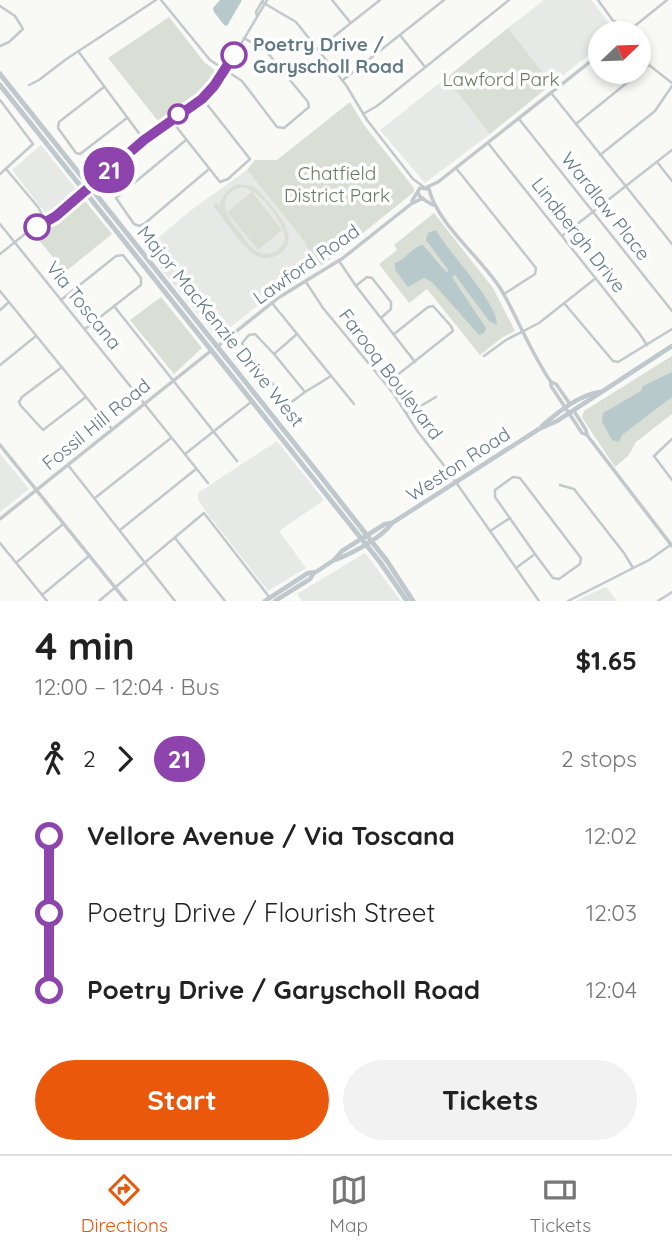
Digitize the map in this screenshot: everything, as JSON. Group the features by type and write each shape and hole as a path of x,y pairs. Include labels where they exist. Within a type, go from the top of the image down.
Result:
{"main road":[{"name":"Major MacKenzie Drive West","path":"0,74 366,539 407,601"},
{"name":"Major MacKenzie Drive West","path":"0,85 211,351 249,404 396,573 413,601"},
{"name":"Weston Road","path":"270,600 307,573 313,573 334,560 342,551 366,539 385,524 392,523 672,346"}],"street":[{"path":"29,85 158,0 210,61 242,81 277,127 284,128 309,107 308,102 271,56 244,38"},
{"path":"332,0 351,23"},
{"path":"318,49 380,0"},
{"path":"343,80 444,0"},
{"path":"363,114 509,0"},
{"path":"597,0 615,21"},
{"path":"640,21 667,0"},
{"path":"0,254 56,216 144,140 202,99 225,71 264,1 296,22 343,80 363,114 413,178 425,187 435,206 504,295 522,332 551,382 556,384 582,433 587,435 672,545 568,601"},
{"path":"0,6 15,16 23,29 9,42 0,46"},
{"path":"400,35 425,66"},
{"path":"78,51 144,140"},
{"path":"425,187 438,182 588,64"},
{"path":"600,155 655,111 672,85 651,67"},
{"path":"576,124 625,84"},
{"path":"104,88 60,122 58,128 76,153 80,154 127,118"},
{"path":"551,93 672,244"},
{"path":"171,120 220,182 224,181 250,159 202,99"},
{"path":"0,100 33,144 0,174"},
{"name":"Wardlaw Place","path":"519,118 672,312"},
{"path":"186,140 116,198 126,214 134,224 144,224 209,169"},
{"name":"Lindbergh Drive","path":"488,143 647,345"},
{"path":"562,236 672,150"},
{"path":"657,162 672,181"},
{"path":"456,168 536,268 534,274 524,283 504,295"},
{"path":"6,169 38,207 46,222"},
{"path":"413,178 423,199 435,206"},
{"path":"430,194 438,182"},
{"name":"Lawford Road","path":"411,204 418,192 425,187"},
{"name":"Lawford Road","path":"211,351 272,303 339,261 411,204 430,194"},
{"name":"Via Toscana","path":"0,225 208,483"},
{"path":"61,300 120,254 123,255 142,282 85,329"},
{"path":"339,261 415,362"},
{"path":"356,286 367,277 374,279 393,306 381,318"},
{"path":"484,356 506,340 540,323 596,278"},
{"name":"Farooq Boulevard","path":"306,281 323,308 386,384 539,601"},
{"path":"0,291 112,429"},
{"path":"0,310 9,302"},
{"path":"272,303 354,404"},
{"path":"564,303 613,361 618,362 672,329"},
{"path":"114,306 237,461"},
{"path":"386,384 451,335 451,326 437,308 430,306 394,334"},
{"path":"305,392 255,334 243,340 243,345 285,400 293,401 331,376"},
{"path":"274,354 297,334"},
{"path":"0,365 36,336"},
{"name":"Fossil Hill Road","path":"0,519 211,351"},
{"path":"62,367 22,397 19,402 21,406 43,430 86,397"},
{"path":"407,414 436,397"},
{"path":"185,454 249,404"},
{"path":"95,498 171,438"},
{"path":"672,439 654,456 672,480"},
{"path":"0,445 126,601"},
{"path":"68,465 175,601"},
{"path":"120,530 196,469"},
{"path":"513,477 520,478 581,558 580,565 559,579 553,578 535,554 495,497 495,490 513,477"},
{"path":"560,485 574,489 633,568"},
{"path":"99,601 204,513 270,600"},
{"path":"490,531 510,518"},
{"path":"17,562 63,524"},
{"path":"174,538 225,601"},
{"path":"0,542 47,601"},
{"path":"516,568 535,554"},
{"path":"42,595 89,556"},
{"path":"658,601 672,592"}],"shaded area":[{"path":"220,0 242,0 227,26 214,12 213,8"},
{"path":"544,0 591,0 607,21 588,21 588,56 552,84 508,28"},
{"path":"446,78 490,134 425,183 380,130"},
{"path":"41,145 76,189 71,197 47,215 12,170"},
{"path":"247,170 304,241 314,261 322,265 274,293 223,333 217,334 212,332 145,249 190,211"},
{"path":"436,230 481,291 495,315 497,325 489,321 455,275 452,277 486,328 484,333 479,335 432,282 424,278 408,287 395,270 395,263 423,245 446,272 449,271 426,240 428,233"},
{"path":"672,372 672,397 622,435 619,442 612,440 602,422 603,413 641,391 643,386"},
{"path":"277,441 324,500 279,531 306,568 268,591 204,509 198,500 198,493"},
{"path":"0,454 29,489 0,512"},
{"path":"365,553 401,601 302,601 297,594"},
{"path":"606,587 617,601 576,601 586,596"}],"green space":[{"path":"169,17 205,63 219,73 205,89 158,121 108,58"},
{"name":"Lawford Park","path":"508,28 552,84 490,134 446,78"},
{"name":"Chatfield District Park","path":"350,102 364,125 414,188 414,192 323,265 314,261 304,241 247,170 255,160 277,160"},
{"path":"234,186 253,186 284,223 289,241 285,249 276,256 263,258 250,251 213,205 216,203 220,206 226,193","holes":["241,187 263,200 281,225 285,241 277,251 265,254 255,250 228,216 225,209 227,197"]},
{"path":"252,192 282,230 258,250 227,212"},
{"path":"85,201 112,234 65,272 34,234 59,222"},
{"path":"434,213 493,288 515,331 480,355 427,289 409,303 379,264 397,250 394,245"},
{"path":"161,297 202,348 174,374 130,320"},
{"path":"672,356 672,414 636,442 628,456 615,467 582,417 584,411"}],"bus line":[{"name":"21","path":"37,227 56,216 144,140 202,99 225,71 234,55"}],"place":[{"name":"Poetry Drive / Garyscholl Road","path":"234,55"}]}
